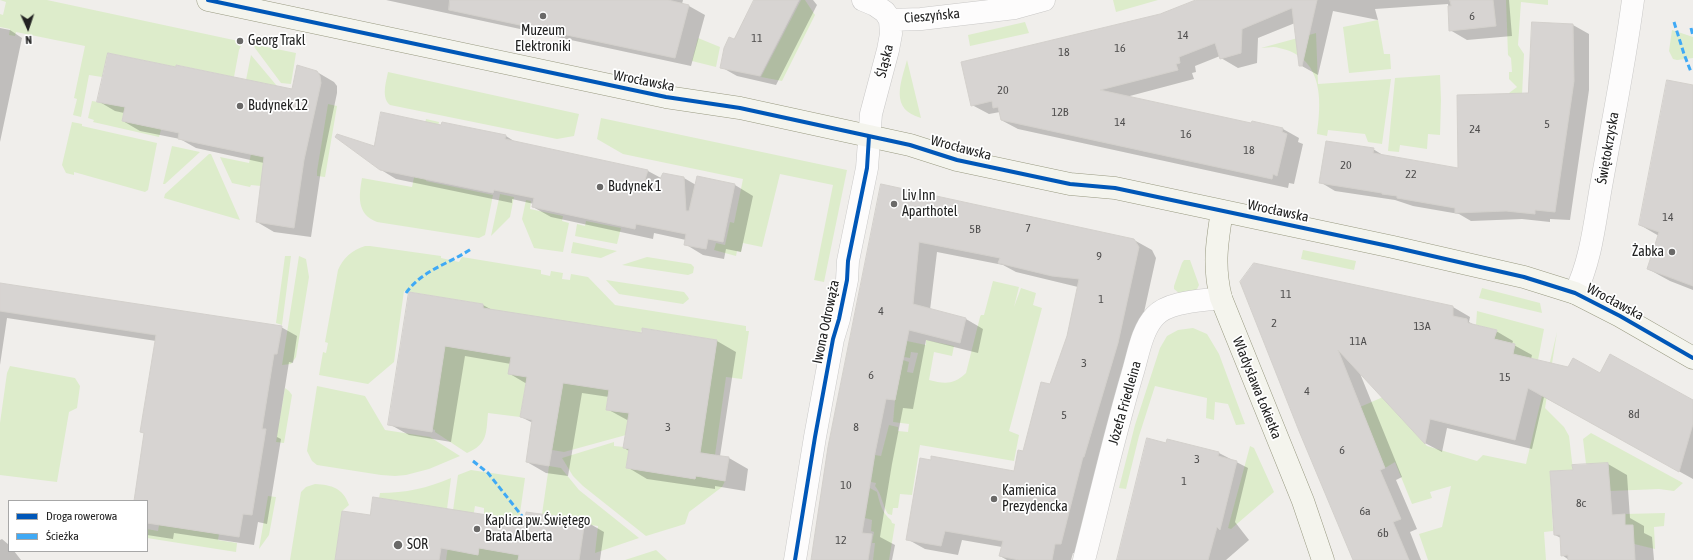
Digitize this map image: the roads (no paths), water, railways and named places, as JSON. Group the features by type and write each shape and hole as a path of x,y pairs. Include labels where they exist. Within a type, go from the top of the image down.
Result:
{"street":[{"name":"Wrocławska","path":"208,0 666,97 740,108 910,145 957,160 1070,184 1115,188 1524,277 1576,293 1620,316 1693,358"},
{"path":"863,0 881,8 890,20"},
{"name":"Cieszyńska","path":"890,20 928,18 1015,8 1044,0"},
{"name":"Świętokrzyska","path":"1576,293 1585,271 1626,53 1634,0"},
{"name":"Śląska","path":"869,136 871,114 890,42 890,20"},
{"name":"Iwona Odrowąża","path":"795,560 815,437 833,339 839,319 847,280 848,261 867,168 869,136"},
{"name":"Władysława Łokietka","path":"1222,211 1217,243 1216,265 1217,283 1221,298 1303,501 1323,560"},
{"name":"Józefa Friedleina","path":"1084,560 1124,402 1141,345 1150,324 1155,316 1167,308 1175,305 1221,298"}],"place":[{"name":"Muzeum Elektroniki","path":"543,16"},
{"name":"Georg Trakl","path":"240,41"},
{"name":"Budynek 12","path":"240,106"},
{"name":"Budynek 1","path":"600,187"},
{"name":"Liv Inn Aparthotel","path":"894,204"},
{"name":"Żabka","path":"1672,252"},
{"name":"Kamienica Prezydencka","path":"994,499"},
{"name":"Kaplica pw. Świętego Brata Alberta","path":"477,529"},
{"name":"SOR","path":"398,545"}]}
